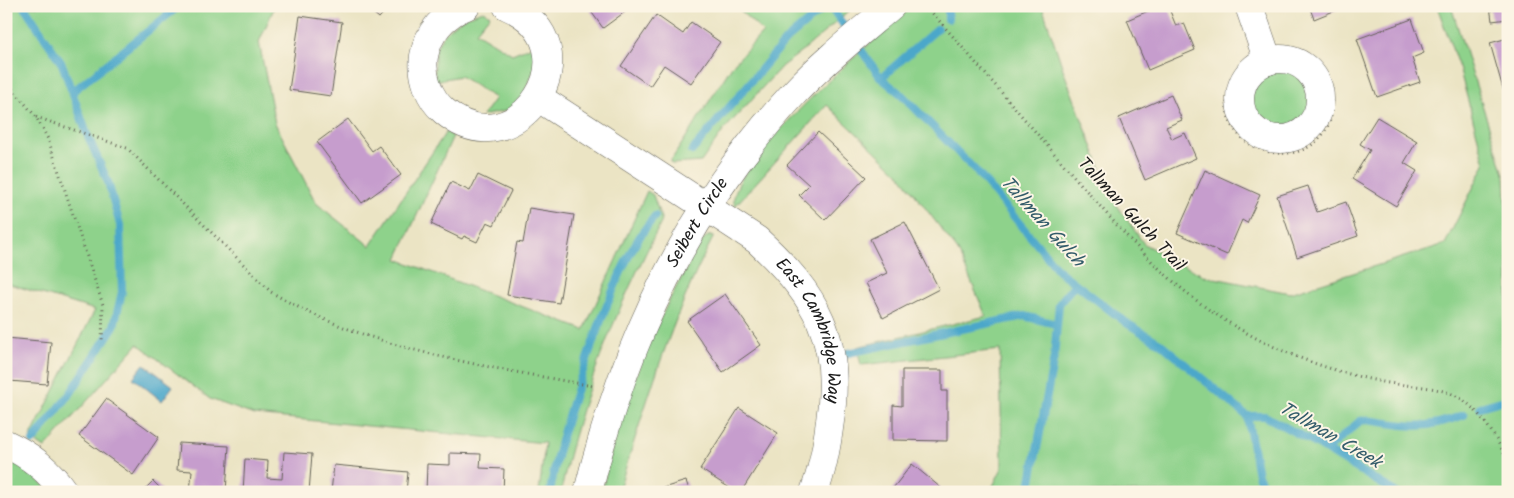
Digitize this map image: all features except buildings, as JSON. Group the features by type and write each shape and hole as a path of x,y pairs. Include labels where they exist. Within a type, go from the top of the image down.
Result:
{"street":[{"path":"466,6 445,18 437,26 426,46 424,74 434,100 450,116 470,126 482,128 504,125 532,107 539,98 547,77 548,55 540,34 526,17 507,6"},
{"name":"Seibert Circle","path":"588,492 610,409 627,362 671,264 705,207 755,138 795,92 890,6"},
{"path":"1249,6 1268,61"},
{"name":"East Cambridge Way","path":"539,98 757,240 773,256 807,298 825,332 832,356 834,384 827,444 814,492"},
{"path":"6,444 31,458 45,469 64,492"}],"path":[{"name":"Tallman Gulch Trail","path":"926,6 1122,231 1180,288 1244,331 1303,359 1371,380 1439,390 1462,399 1482,421 1502,449 1508,462"},
{"path":"6,81 36,117 48,139 103,305 102,342"},
{"path":"36,117 127,148 271,292 295,306 350,330 456,361 593,386"},
{"path":"6,487 9,492"}],"green space":[{"path":"6,6 275,6 259,42 275,123 316,203 370,246 446,132 453,136 397,259 584,330 647,191 653,195 662,221 615,320 589,387 578,421 561,492 539,492 545,443 254,415 210,399 138,344 45,448 30,438 95,310 6,283"},
{"path":"735,6 855,6 782,66 724,130 701,162 672,164 670,162 732,66 763,32"},
{"path":"913,6 1042,6 1065,75 1112,198 1144,244 1204,276 1290,293 1445,244 1485,164 1460,71 1437,6 1451,6 1505,177 1508,240 1508,492 990,492 1002,468 1000,350 861,365 857,347 986,316 958,251 900,175 827,105 735,206 737,189 752,164 776,134 839,71"},
{"path":"484,11 490,15 476,32 512,54 532,46 538,60 519,108 482,116 495,98 460,76 435,81 435,61 439,42 449,29 469,16"},
{"path":"1274,68 1286,68 1302,77 1309,87 1311,99 1309,111 1302,121 1286,130 1274,130 1263,125 1254,116 1249,105 1249,93 1254,82 1263,73"},
{"path":"710,235 714,236 685,298 660,362 618,492 602,492 616,434 648,347 660,319 694,253 703,240"},
{"path":"18,460 51,492 6,492 6,474"}],"water":[{"path":"144,364 173,386 162,401 133,378"}],"waterway":[{"path":"24,6 62,64 87,134 108,182 120,225 122,292 114,326 70,394 33,441"},
{"path":"72,92 179,6"},
{"path":"692,151 787,39 826,6"},
{"name":"Tallman Gulch","path":"830,6 881,78 902,95 976,171 1059,271 1128,324 1160,343 1247,416 1258,475 1266,492"},
{"path":"948,6 948,19"},
{"path":"881,78 937,29"},
{"path":"550,492 564,430 597,331 629,256 645,228 655,216"},
{"path":"1029,492 1054,357 1059,304 1074,285"},
{"path":"834,356 1024,316 1056,324"},
{"path":"1480,407 1508,399"},
{"path":"1327,450 1360,421 1367,420 1416,426 1437,423 1464,415"},
{"name":"Tallman Creek","path":"1247,416 1265,416 1320,446 1395,492"}]}
